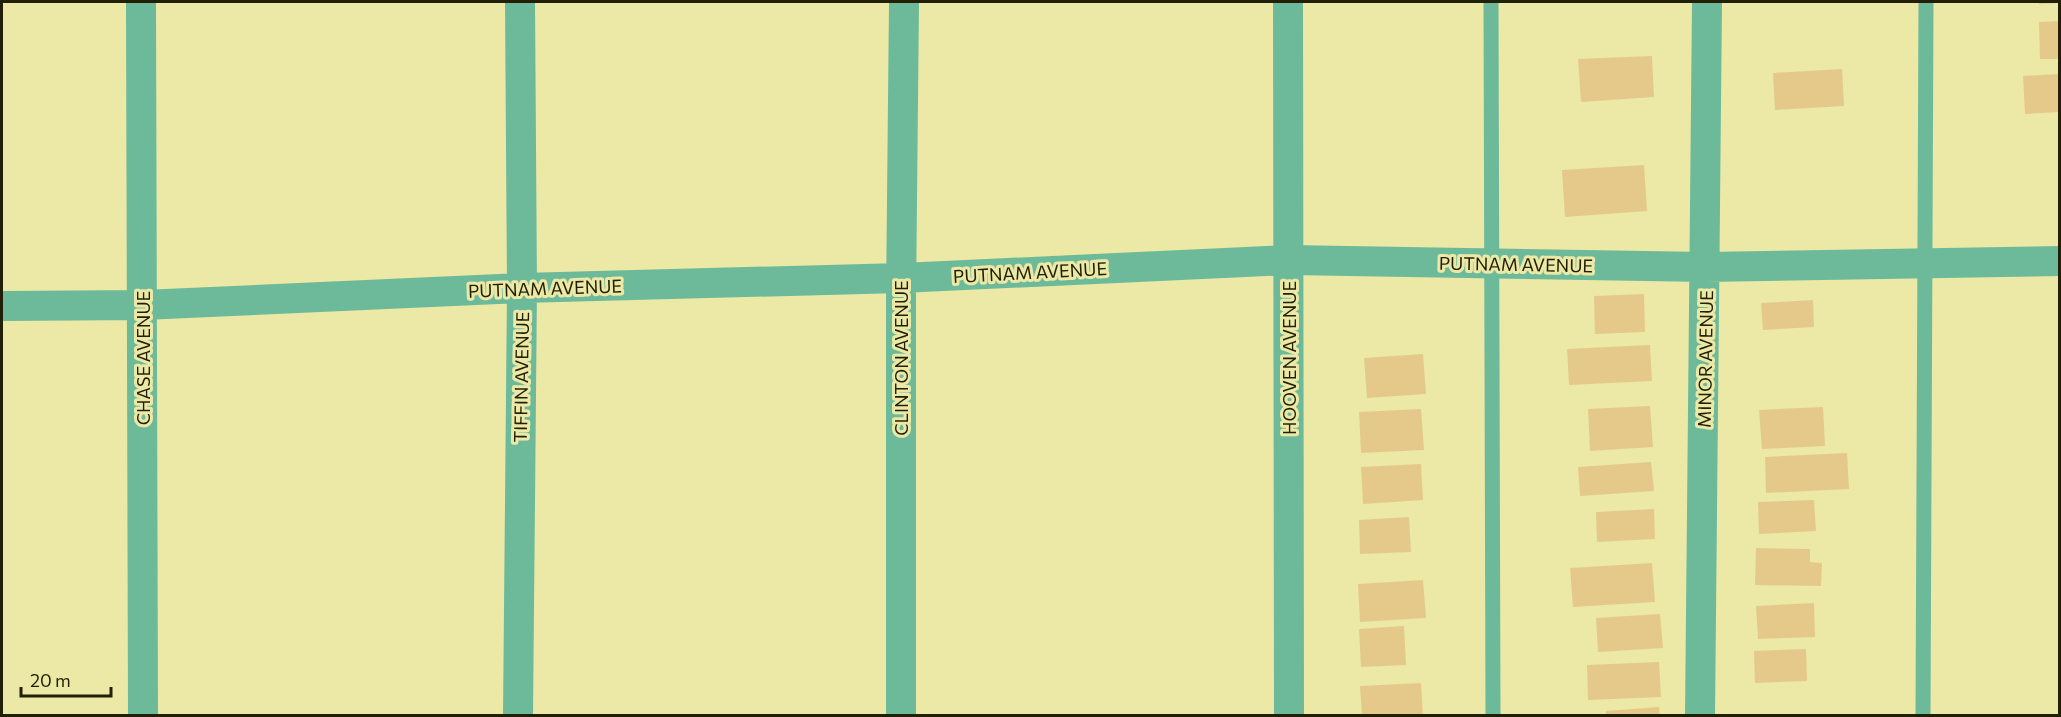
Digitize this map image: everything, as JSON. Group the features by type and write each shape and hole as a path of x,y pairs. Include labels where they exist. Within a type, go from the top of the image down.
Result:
{"street":[{"name":"CHASE AVENUE","path":"141,2 143,716"},
{"name":"TIFFIN AVENUE","path":"518,716 522,288 520,2"},
{"name":"CLINTON AVENUE","path":"901,716 901,278 904,2"},
{"name":"HOOVEN AVENUE","path":"1288,2 1289,716"},
{"name":"MINOR AVENUE","path":"1700,716 1707,2"},
{"name":"PUTNAM AVENUE","path":"2,306 143,305 522,288 901,278 1289,260 1706,267 2060,261"}],"lane":[{"path":"1491,2 1493,716"},
{"path":"1923,716 1926,2"}],"building":[{"path":"2039,2 2059,2 2059,3 2039,4"},
{"path":"2060,21 2060,59 2040,59 2039,22"},
{"path":"1652,56 1654,97 1581,102 1578,59"},
{"path":"1842,69 1844,106 1775,110 1773,73"},
{"path":"2060,74 2060,112 2025,114 2023,76"},
{"path":"1644,165 1647,211 1565,217 1562,170"},
{"path":"1644,294 1645,332 1595,334 1594,296"},
{"path":"1813,300 1814,327 1763,330 1761,303"},
{"path":"1650,345 1652,381 1569,385 1567,349"},
{"path":"1423,354 1426,394 1367,398 1364,358"},
{"path":"1650,406 1653,447 1590,451 1588,409"},
{"path":"1823,407 1825,446 1762,449 1759,410"},
{"path":"1421,409 1424,450 1361,453 1359,412"},
{"path":"1847,453 1849,489 1766,493 1765,457"},
{"path":"1651,462 1654,491 1580,496 1578,467"},
{"path":"1421,464 1423,500 1363,504 1361,467"},
{"path":"1814,500 1816,531 1759,534 1758,502"},
{"path":"1654,509 1655,539 1597,542 1596,512"},
{"path":"1409,517 1411,552 1360,554 1359,520"},
{"path":"1756,548 1810,549 1810,562 1822,563 1821,586 1755,585"},
{"path":"1652,563 1655,602 1573,607 1570,568"},
{"path":"1423,580 1426,618 1360,622 1358,584"},
{"path":"1814,603 1815,637 1758,639 1756,606"},
{"path":"1660,614 1663,648 1598,652 1596,618"},
{"path":"1404,626 1406,665 1361,667 1359,629"},
{"path":"1806,649 1807,681 1755,683 1754,651"},
{"path":"1659,662 1661,697 1588,700 1587,665"},
{"path":"1421,683 1423,716 1362,716 1360,686"},
{"path":"1659,707 1660,716 1606,716 1606,711"}]}
